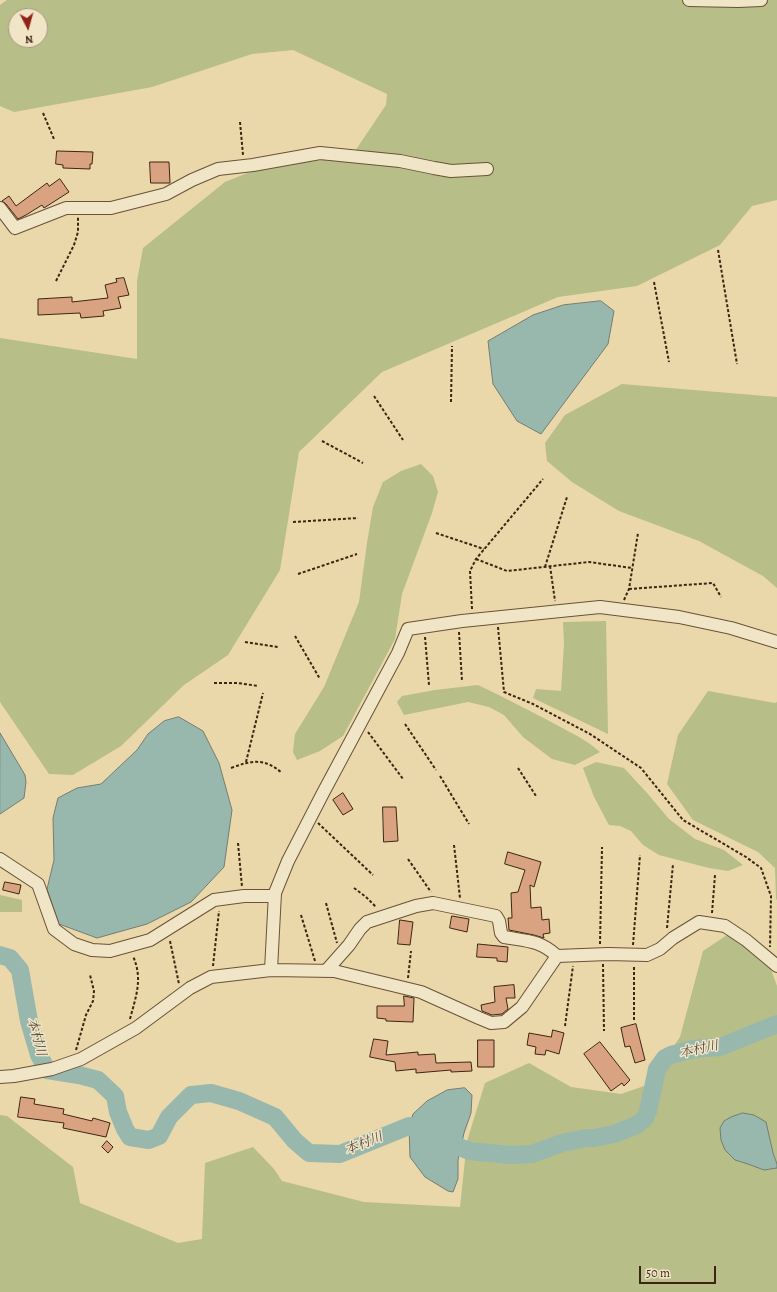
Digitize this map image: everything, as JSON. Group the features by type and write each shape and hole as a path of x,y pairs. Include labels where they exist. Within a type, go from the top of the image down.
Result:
{"street":[{"path":"689,0 738,2 761,0"},
{"path":"0,208 15,228 66,208 111,208 166,194 218,168 320,153 400,161 451,170 487,169"},
{"path":"271,970 275,896 288,861 398,653 408,630 431,625 600,607 679,617 731,628 777,642"},
{"path":"0,859 38,884 54,929 74,944 92,950 110,951 150,940 214,900 244,896 275,896"},
{"path":"326,971 367,922 416,906 432,903 496,916 499,921 501,933 504,937 539,944 548,948 557,956 608,954 647,955 660,949 673,938 699,922 725,926 746,940 773,963"},
{"path":"0,1077 52,1069 94,1052 136,1028 190,988 211,977 271,970 334,971 421,992 479,1018 491,1022 504,1022 522,1007 557,956"}],"path":[{"path":"43,113 54,139"},
{"path":"240,122 243,158"},
{"path":"56,282 74,245 78,232 78,213"},
{"path":"718,250 737,364"},
{"path":"654,282 669,362"},
{"path":"451,402 452,346"},
{"path":"374,396 403,440"},
{"path":"322,441 363,463"},
{"path":"472,609 470,571 476,559 543,479"},
{"path":"545,567 567,497"},
{"path":"293,522 358,518"},
{"path":"436,533 484,549"},
{"path":"621,605 629,589 638,533"},
{"path":"298,574 357,554"},
{"path":"476,559 507,571 589,562 632,568"},
{"path":"550,566 555,606"},
{"path":"629,589 713,583 721,597"},
{"path":"497,618 504,692 533,704 590,734 641,768 683,820 746,857 761,868 771,896 773,963"},
{"path":"459,627 462,681"},
{"path":"424,630 429,685"},
{"path":"295,636 320,679"},
{"path":"245,642 278,647"},
{"path":"214,683 238,683 258,686"},
{"path":"246,762 263,693"},
{"path":"405,724 436,770"},
{"path":"364,728 403,779"},
{"path":"231,768 246,762 263,762 273,765 282,773"},
{"path":"518,768 536,796"},
{"path":"440,776 469,824"},
{"path":"317,822 373,875"},
{"path":"238,843 242,890"},
{"path":"454,845 461,904"},
{"path":"600,947 602,847"},
{"path":"633,948 640,855"},
{"path":"408,859 432,894"},
{"path":"667,934 673,864"},
{"path":"711,916 715,875"},
{"path":"354,888 366,897 380,912"},
{"path":"326,903 339,950"},
{"path":"212,971 219,908"},
{"path":"301,915 316,962"},
{"path":"170,939 179,987"},
{"path":"408,980 411,951"},
{"path":"129,1024 139,976 133,956"},
{"path":"566,1026 574,961"},
{"path":"604,963 604,1031"},
{"path":"634,966 634,1020"},
{"path":"76,1051 86,1015 93,1001 94,991 90,975"}],"green space":[{"path":"7,0 777,0 777,200 752,206 720,245 637,286 558,297 382,372 299,452 280,570 228,655 184,685 121,746 73,775 49,774 0,702 0,338 137,359 137,281 143,248 225,182 265,166 351,157 386,105 387,94 293,50 252,54 152,87 14,112 0,106 0,5"},
{"path":"622,384 777,397 777,588 763,576 699,541 619,511 572,482 547,461 545,443 565,415"},
{"path":"421,464 433,476 438,492 432,513 402,594 395,639 343,736 320,751 297,760 293,752 295,734 324,687 359,602 373,507 383,482 401,471"},
{"path":"606,621 608,734 533,698 536,689 561,691 564,644 563,622"},
{"path":"478,685 577,736 600,752 575,765 552,759 523,737 504,715 489,707 468,702 404,715 397,702 402,696 435,690"},
{"path":"708,691 775,703 777,702 777,900 775,868 758,852 693,820 667,784 678,735"},
{"path":"596,762 624,768 669,819 695,839 724,850 743,865 728,871 709,868 659,855 643,845 631,831 620,826 609,825 594,797 583,768"},
{"path":"0,895 22,900 22,912 0,912"},
{"path":"727,935 744,944 769,964 777,986 777,1292 0,1292 0,1115 7,1116 73,1167 80,1203 178,1243 202,1239 205,1163 253,1147 274,1169 282,1181 364,1202 460,1207 467,1141 485,1083 529,1063 571,1087 621,1094 647,1085 680,1037 703,951"}],"water":[{"path":"601,301 614,311 608,344 541,434 517,421 493,384 488,341 533,315 563,305"},
{"path":"179,717 203,731 219,763 232,810 224,867 191,902 147,924 97,938 59,924 47,889 54,860 53,818 58,798 77,788 101,784 137,750 148,734 164,721"},
{"path":"0,733 25,775 26,782 24,798 0,814"},
{"path":"465,1088 472,1095 471,1113 464,1133 458,1160 458,1179 453,1192 448,1191 425,1177 410,1157 409,1126 413,1114 427,1101 447,1090"},
{"path":"743,1113 754,1115 766,1122 777,1168 764,1170 735,1160 725,1150 721,1140 720,1128 724,1121"}],"building":[{"path":"57,151 93,152 90,169 63,168 63,165 56,164"},
{"path":"150,162 169,162 170,183 151,183"},
{"path":"60,179 69,192 44,208 42,205 18,219 2,201 9,196 16,206 47,183 49,186"},
{"path":"124,278 129,295 118,297 121,308 103,311 104,316 81,318 80,313 38,315 38,299 72,297 72,302 108,298 105,285 117,282 116,279"},
{"path":"343,793 353,809 343,815 333,800"},
{"path":"383,807 396,807 398,841 384,842"},
{"path":"508,852 541,862 534,887 530,885 531,908 541,907 542,920 549,919 550,933 543,934 544,938 509,930 508,918 512,918 511,893 518,892 525,870 505,864"},
{"path":"5,882 21,885 19,894 3,890"},
{"path":"452,916 469,919 467,932 450,928"},
{"path":"400,920 413,922 410,945 398,944"},
{"path":"478,944 508,947 507,962 497,961 497,958 477,957"},
{"path":"514,985 515,998 506,998 508,1009 502,1014 492,1015 482,1011 481,1005 495,1002 494,987"},
{"path":"404,996 414,998 413,1022 386,1021 386,1019 377,1018 377,1006 404,1006"},
{"path":"636,1024 645,1060 635,1063 630,1046 625,1047 621,1028"},
{"path":"553,1030 564,1033 559,1054 546,1050 545,1055 535,1054 536,1047 527,1045 529,1033 551,1037"},
{"path":"374,1039 388,1041 386,1055 418,1052 418,1055 435,1054 436,1063 471,1062 472,1071 451,1072 451,1070 416,1073 416,1069 396,1071 395,1062 370,1057"},
{"path":"478,1040 494,1040 494,1067 478,1067"},
{"path":"600,1042 630,1080 624,1086 622,1083 611,1091 584,1054"},
{"path":"21,1097 35,1099 34,1104 64,1109 63,1114 92,1121 93,1118 110,1123 106,1137 63,1128 64,1123 18,1117"},
{"path":"107,1141 113,1147 108,1153 102,1147"}],"waterway":[{"name":"本村川","path":"0,955 10,958 20,970 29,1021 39,1055 47,1070 79,1075 98,1080 115,1096 118,1112 130,1137 149,1140 159,1136 169,1117 191,1095 211,1093 239,1101 275,1117 295,1141 309,1153 340,1154 409,1126 469,1151 510,1155 532,1154 562,1143 614,1134 637,1125 645,1118 648,1111 657,1069 665,1058 693,1049 720,1047 777,1024"}]}
